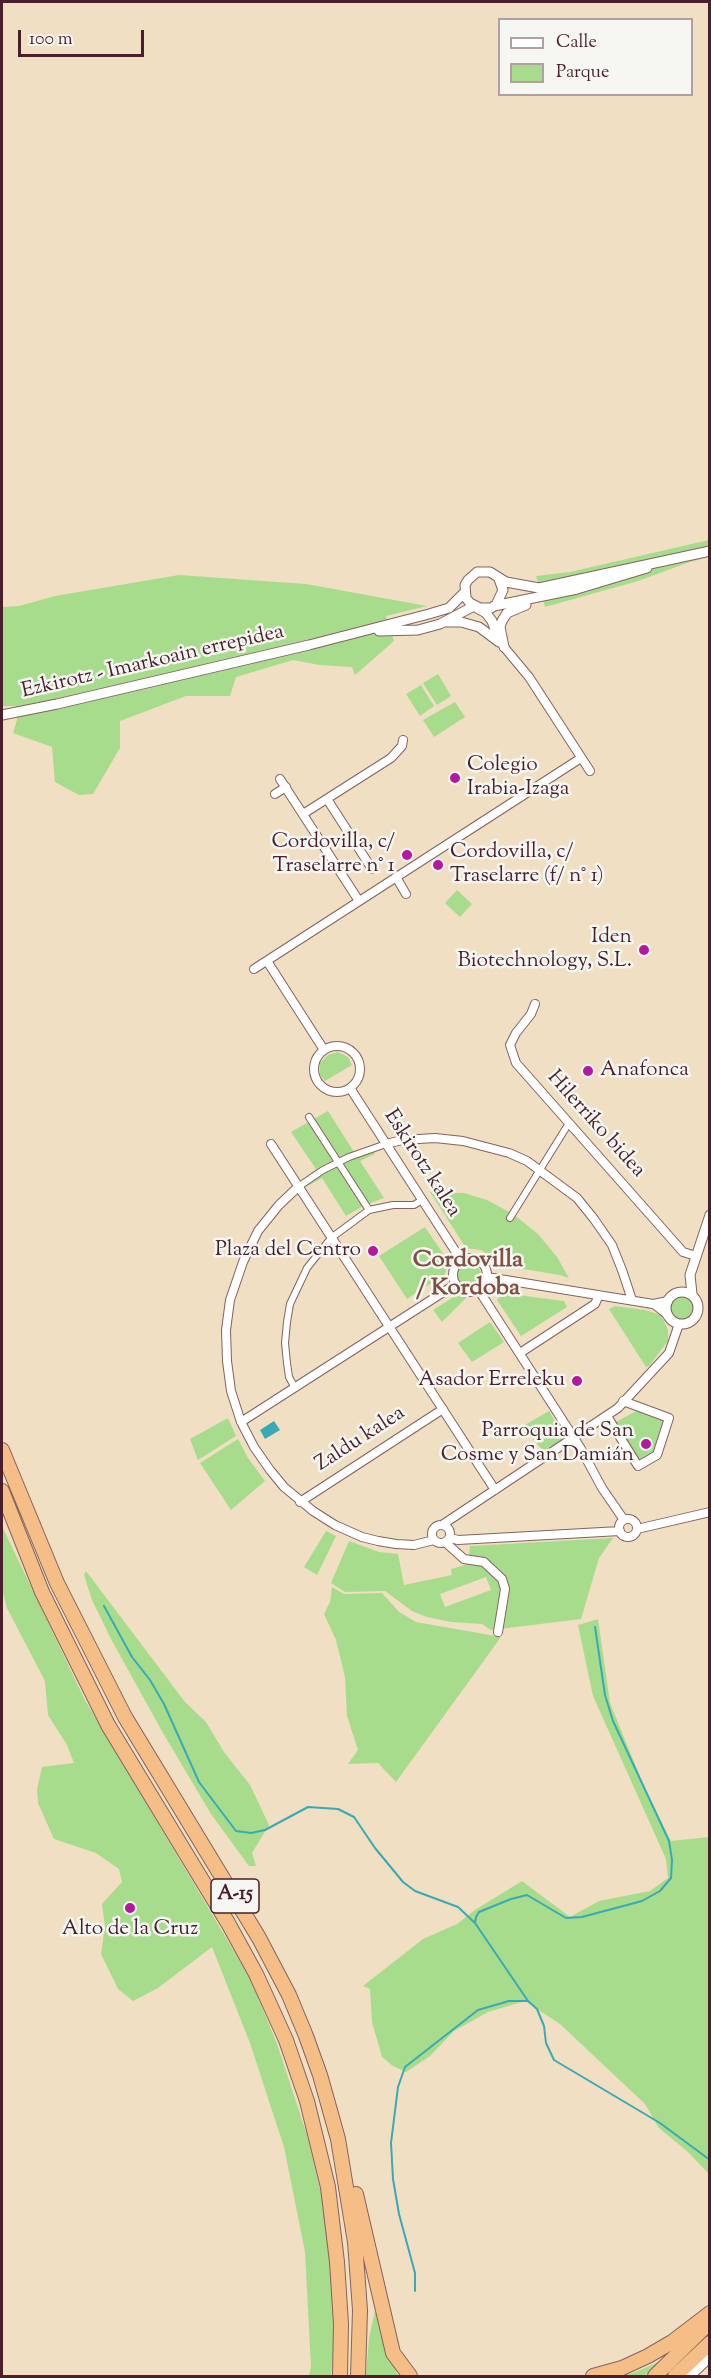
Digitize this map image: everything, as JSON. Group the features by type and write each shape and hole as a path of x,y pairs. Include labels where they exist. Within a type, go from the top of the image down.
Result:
{"highway":[{"name":"A-15","path":"2,1450 57,1583 125,1717 237,1899 289,1995 320,2075 338,2139 355,2242 360,2310 358,2376"},
{"name":"A-15","path":"2,1491 42,1592 108,1725 228,1923 256,1974 286,2040 307,2101 328,2187 338,2262 341,2324 340,2376"},
{"path":"338,2139 350,2170 393,2353 410,2376"},
{"path":"593,2376 622,2368 648,2356 672,2342 710,2313"},
{"path":"655,2376 710,2322"},
{"path":"675,2376 710,2343"}],"street":[{"name":"Ezkirotz - Imarkoain errepidea","path":"2,718 309,645 449,608 465,592 468,580 477,572 490,572 499,579 521,586 539,588 710,551"},
{"name":"Ezkirotz - Imarkoain errepidea","path":"309,645 381,630 418,630 447,622 474,606 485,609 577,589 642,571 654,564"},
{"path":"499,579 503,590 496,606 496,617 500,627 501,645"},
{"path":"500,627 507,613 517,608 564,596 577,589"},
{"path":"465,592 466,598 486,613 492,621 501,645"},
{"path":"447,622 461,622 479,627 501,645 529,677 590,771"},
{"path":"303,814 391,758 402,746 403,740"},
{"path":"254,969 581,758"},
{"path":"280,779 359,901"},
{"path":"275,794 286,787"},
{"path":"327,798 372,869"},
{"path":"396,878 406,894"},
{"path":"267,961 324,1050"},
{"name":"Hilerriko bidea","path":"535,1004 510,1045 516,1062 683,1252 696,1256"},
{"path":"338,1046 351,1050 356,1056 360,1069 359,1077 350,1088 337,1092 330,1091 318,1082 314,1068 315,1061 324,1050 338,1046"},
{"name":"Eskirotz kalea","path":"350,1088 461,1260"},
{"path":"309,1118 369,1210"},
{"path":"510,1218 569,1124"},
{"path":"434,1540 424,1544 396,1545 362,1537 335,1525 300,1502 270,1470 254,1447 241,1422 231,1391 227,1360 226,1330 232,1292 258,1231 279,1205 298,1187 338,1162 402,1140 435,1138 463,1141 509,1153 540,1170 577,1198 612,1245 632,1300"},
{"path":"271,1144 495,1490"},
{"path":"295,1388 289,1377 285,1343 290,1304 307,1268 331,1238 369,1210 393,1205 414,1205 422,1200"},
{"path":"653,1304 668,1300 690,1275 710,1215"},
{"path":"471,1258 481,1262 486,1277 478,1289 468,1291 456,1284 453,1274 461,1260 471,1258"},
{"path":"486,1277 653,1304 679,1324 690,1322 698,1314 698,1303 692,1294 690,1275"},
{"path":"241,1422 456,1284"},
{"path":"478,1289 573,1438 602,1488 624,1520 633,1521 637,1529"},
{"path":"675,1293 692,1294"},
{"path":"520,1353 595,1304 599,1295"},
{"path":"668,1300 668,1315"},
{"path":"679,1324 669,1353 607,1416 436,1526 432,1531 434,1540 441,1544 447,1540 620,1532 629,1537 637,1529 710,1512"},
{"path":"607,1416 638,1466 657,1455 669,1418 624,1401"},
{"name":"Zaldu kalea","path":"300,1502 443,1409"},
{"path":"620,1532 624,1520"},
{"path":"442,1524 449,1530 447,1540 458,1556 484,1562 504,1584 498,1632"},
{"path":"458,1540 458,1551 470,1560"},
{"path":"690,2376 708,2360"}],"green space":[{"path":"709,540 709,557 638,581 545,607 536,576 570,572"},
{"path":"179,575 306,584 427,606 386,616 394,641 355,675 352,667 293,660 236,677 230,696 186,696 120,721 120,748 93,794 79,795 55,782 52,747 13,733 17,720 16,706 2,706 2,607 19,606 55,596"},
{"path":"438,674 451,696 437,705 423,683"},
{"path":"421,685 434,706 420,716 406,694"},
{"path":"455,702 465,717 434,737 423,720"},
{"path":"457,890 472,904 460,917 445,903"},
{"path":"338,1052 348,1057 352,1065 325,1081 320,1075 320,1063 328,1055"},
{"path":"328,1111 354,1152 370,1146 375,1154 360,1161 384,1198 365,1205 346,1216 322,1178 306,1187 302,1180 316,1169 291,1132"},
{"path":"430,1192 464,1193 487,1200 513,1214 538,1234 557,1257 569,1278 505,1266 497,1268 487,1254 481,1250 466,1248"},
{"path":"425,1227 448,1261 445,1274 407,1299 379,1256"},
{"path":"469,1263 478,1266 481,1275 478,1284 469,1287 460,1284 457,1275 460,1266"},
{"path":"503,1293 564,1301 567,1307 521,1336 497,1300"},
{"path":"457,1295 467,1297 442,1322 433,1310"},
{"path":"681,1296 686,1297 692,1303 692,1313 686,1319 681,1320 676,1319 670,1313 669,1308 670,1303 676,1297"},
{"path":"615,1306 645,1310 661,1315 668,1330 668,1341 649,1366 646,1367 609,1309"},
{"path":"490,1322 504,1342 472,1362 458,1343"},
{"path":"638,1410 665,1420 659,1455 640,1466 614,1423"},
{"path":"549,1411 565,1438 543,1451 523,1426"},
{"path":"228,1418 236,1436 198,1460 190,1439"},
{"path":"238,1439 248,1458 265,1481 231,1510 200,1463"},
{"path":"2,1526 85,1700 251,1980 277,2044 307,2135 325,2209 336,2319 331,2376 309,2376 311,2367 305,2252 284,2147 250,2043 212,1947 158,1988 133,2001 118,1989 101,1954 105,1926 102,1904 122,1882 119,1869 96,1853 54,1839 38,1803 37,1789 42,1767 74,1763 67,1745 48,1715 45,1681 7,1608 2,1589"},
{"path":"326,1531 336,1536 317,1575 304,1567"},
{"path":"613,1538 599,1558 581,1619 491,1630 482,1624 451,1622 427,1617 412,1611 385,1591 345,1592 331,1583 349,1541 379,1552 398,1554 404,1585 452,1575 451,1569 468,1564 470,1546","holes":["486,1577 491,1590 445,1607 440,1594"]},
{"path":"86,1571 185,1702 206,1722 224,1752 250,1785 269,1825 252,1853 256,1866 249,1866 211,1814 163,1733 92,1600 84,1575"},
{"path":"332,1587 344,1594 382,1593 399,1612 416,1622 501,1637 396,1782 378,1763 348,1764 358,1750 347,1716 345,1677 336,1640 324,1614 330,1602"},
{"path":"598,1619 610,1703 645,1789 671,1841 709,1837 709,2174 688,2152 659,2128 645,2104 560,2024 525,2001 488,2012 454,2031 430,2056 406,2072 393,2066 382,2057 372,2022 370,1989 363,1986 423,1939 457,1924 522,1881 570,1917 599,1901 650,1891 668,1878 666,1859 593,1696 578,1625"},
{"path":"375,2311 385,2346 398,2376 366,2376 369,2338"},
{"path":"661,2361 644,2376 620,2376 633,2373"}],"water":[{"path":"274,1421 280,1430 265,1439 260,1430"}],"waterway":[{"path":"104,1606 132,1657 150,1680 164,1704 199,1782 236,1831 251,1833 265,1830 308,1807 338,1809 354,1817 375,1848 403,1882 415,1891 458,1907 475,1923 528,2001 537,2009 544,2026 546,2043 554,2060 660,2123 710,2160"},
{"path":"475,1923 479,1912 527,1895 566,1918 582,1917 642,1901 660,1891 671,1878 672,1860 669,1841 613,1721 605,1695 595,1627"},
{"path":"415,2291 415,2273 399,2214 393,2179 391,2143 398,2087 405,2067 478,2010 509,2001 528,2001"}],"place":[{"name":"Colegio Irabia-Izaga","path":"455,778"},
{"name":"Cordovilla, c/ Traselarre n° 1","path":"407,855"},
{"name":"Cordovilla, c/ Traselarre (f/ n° 1)","path":"438,865"},
{"name":"Iden Biotechnology, S.L.","path":"644,950"},
{"name":"Anafonca","path":"588,1071"},
{"name":"Plaza del Centro","path":"373,1251"},
{"name":"Asador Erreleku","path":"577,1381"},
{"name":"Parroquia de San Cosme y San Damián","path":"646,1444"},
{"name":"Alto de la Cruz","path":"130,1908"}],"district":[{"name":"Cordovilla / Kordoba","path":"468,1276"}]}
